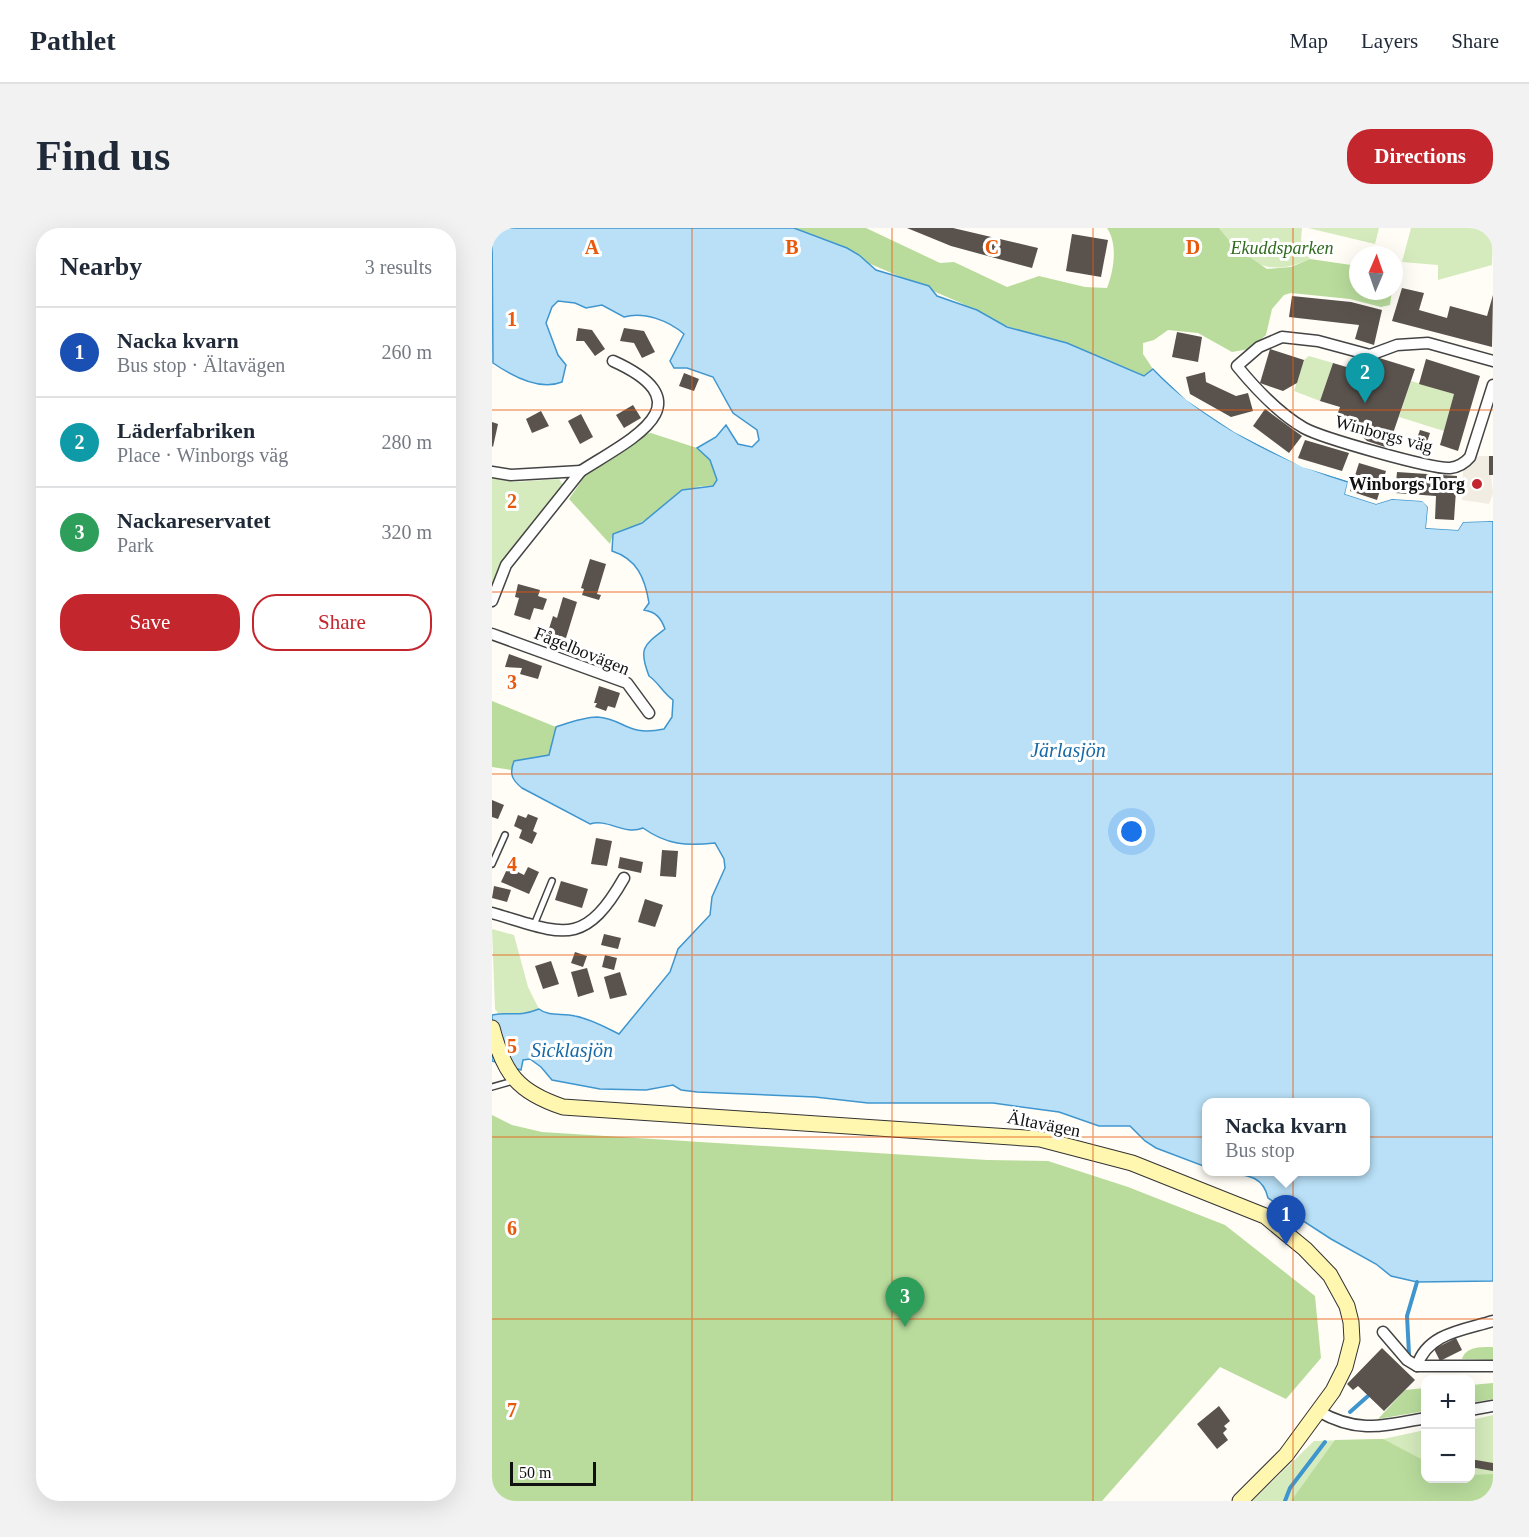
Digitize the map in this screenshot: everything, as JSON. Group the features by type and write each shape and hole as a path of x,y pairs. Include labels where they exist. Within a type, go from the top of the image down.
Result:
{"main road":[{"name":"Ältavägen","path":"492,1028 501,1058 513,1079 527,1092 542,1100 579,1109 1040,1139 1132,1164 1250,1208 1280,1226 1330,1275 1347,1306 1352,1322 1349,1354 1333,1391 1286,1455 1240,1501"}],"street":[{"name":"Winborgs väg","path":"1493,361 1428,343 1397,345 1370,355 1318,341 1282,337 1258,347 1236,366 1266,398 1304,428 1409,460 1449,468 1461,465 1470,457 1493,385"},
{"path":"492,602 506,565 581,471 639,434 658,413 659,401 656,390 628,368 613,362"},
{"path":"492,472 511,475 581,471"},
{"name":"Fågelbovägen","path":"492,634 627,683 650,713"},
{"path":"492,913 558,932 575,931 602,912 624,878"},
{"path":"1417,1366 1421,1354 1441,1336 1493,1321"},
{"path":"1383,1332 1407,1360 1417,1366 1493,1366"},
{"path":"1475,1409 1493,1406"},
{"path":"1318,1411 1341,1422 1365,1428 1421,1419"}],"lane":[{"path":"492,864 505,835"},
{"path":"534,925 552,881"},
{"path":"492,1087 513,1079"}],"green space":[{"path":"787,228 866,228 940,263 954,262 1007,287 1039,276 1085,287 1107,288 1112,273 1114,249 1107,228 1219,228 1235,247 1267,269 1291,267 1310,259 1349,265 1349,299 1291,293 1284,295 1272,309 1266,335 1249,349 1232,352 1198,333 1168,330 1154,340 1143,343 1143,354 1153,369 1144,376 996,322 961,303"},
{"name":"Ekuddsparken","path":"1219,228 1302,228 1301,240 1310,259 1281,267 1258,264 1239,250"},
{"path":"1308,228 1379,228 1375,244"},
{"path":"1411,228 1493,228 1492,265 1438,280 1438,265 1403,262"},
{"path":"1354,300 1391,300 1390,305 1381,307"},
{"path":"1309,356 1333,363 1320,401 1294,391 1304,360"},
{"path":"1411,381 1454,394 1444,431 1399,417"},
{"path":"651,433 697,448 710,459 717,481 713,486 692,488 675,497 640,523 613,534 610,544 569,499 587,473 643,434"},
{"path":"492,477 513,482 559,479 565,488 492,594"},
{"path":"492,701 556,727 549,755 514,761 511,770 492,767"},
{"path":"492,929 514,935 528,987 539,1009 519,1016 498,1013 495,1009"},
{"path":"492,1115 512,1125 542,1132 987,1160 1048,1161 1128,1187 1225,1225 1315,1296 1321,1358 1286,1399 1220,1367 1102,1501 492,1501"},
{"path":"1493,1347 1493,1360 1462,1359 1471,1349"},
{"path":"1493,1383 1493,1399 1475,1402 1475,1385"},
{"path":"1421,1388 1421,1412 1378,1419 1405,1390"},
{"path":"1493,1415 1493,1501 1252,1501 1314,1441 1383,1439 1421,1431 1421,1483 1475,1483 1475,1419"},
{"path":"1383,1439 1421,1459 1421,1483 1475,1483 1475,1475 1493,1474 1493,1501 1291,1501 1335,1440"}],"shaded area":[{"name":"Winborgs Torg","path":"1478,456 1489,456 1493,494 1489,504 1462,500 1463,470"}],"water":[{"name":"Järlasjön","path":"492,228 794,228 847,248 876,270 929,286 937,296 977,310 1007,327 1067,343 1144,376 1153,369 1194,405 1243,437 1296,463 1348,482 1345,494 1376,504 1392,499 1423,501 1428,507 1426,528 1458,530 1463,522 1493,521 1493,1281 1417,1282 1391,1276 1376,1264 1331,1239 1268,1198 1261,1184 1256,1179 1247,1176 1370,1176 1370,1098 1202,1098 1202,1165 1156,1148 1130,1126 1099,1126 1059,1112 993,1103 868,1103 815,1097 697,1092 681,1090 673,1085 646,1090 600,1089 552,1080 541,1067 530,1059 523,1060 521,1070 492,1061 492,1015 519,1014 539,1009 547,1013 587,1019 619,1034 670,972 678,949 710,915 712,897 725,868 724,859 715,843 677,843 660,838 643,828 629,830 603,823 590,824 522,788 514,779 512,770 514,761 549,755 556,727 587,718 607,718 642,731 664,729 672,717 673,700 649,676 644,653 652,639 665,629 658,616 644,610 649,603 645,585 634,564 612,551 613,534 642,523 682,490 713,486 717,480 710,460 697,448 716,437 726,425 738,444 752,447 759,440 757,430 733,413 713,377 687,368 674,368 670,361 684,334 656,318 640,315 624,317 602,305 586,308 575,303 558,301 552,307 546,323 558,355 566,365 562,382 545,385 526,381 493,363"}],"pier":[{"path":"1151,366 1155,367 1188,397 1235,429 1303,464 1350,479 1349,492 1376,501 1391,496 1424,498 1430,506 1429,525 1456,527 1463,519 1493,518 1493,521 1463,522 1458,530 1426,528 1428,507 1422,501 1392,499 1376,504 1345,494 1348,481 1302,467 1234,432 1186,400"}],"building":[{"path":"907,228 953,228 1038,248 1032,268 951,246"},
{"path":"1072,234 1108,240 1101,277 1066,271"},
{"path":"1403,288 1424,293 1419,310 1447,318 1450,306 1487,316 1493,295 1492,347 1392,321 1398,300 1403,300"},
{"path":"1292,296 1351,302 1382,310 1374,345 1355,339 1359,325 1289,317"},
{"path":"578,328 592,330 605,349 595,356 584,341 576,341"},
{"path":"624,328 644,331 655,352 642,358 634,343 620,341"},
{"path":"1177,332 1202,337 1198,362 1172,357"},
{"path":"1270,349 1304,360 1297,383 1283,391 1260,383"},
{"path":"1376,357 1415,369 1388,448 1367,441 1362,436 1365,426 1336,418 1340,407 1320,401 1333,363 1370,374"},
{"path":"1426,359 1480,376 1458,451 1440,445 1454,394 1419,384"},
{"path":"1205,372 1206,382 1236,396 1248,393 1253,411 1231,417 1190,394 1186,377"},
{"path":"684,373 699,379 694,391 679,386"},
{"path":"633,405 641,418 624,428 616,415"},
{"path":"1265,409 1302,436 1289,453 1253,426"},
{"path":"541,411 549,426 532,433 526,419"},
{"path":"581,414 593,437 580,444 568,421"},
{"path":"492,422 498,424 493,447 492,446"},
{"path":"1420,430 1430,433 1424,451 1414,447"},
{"path":"1305,440 1349,453 1342,471 1298,458"},
{"path":"1489,456 1493,456 1493,475 1489,475"},
{"path":"1359,463 1386,471 1377,500 1350,491"},
{"path":"1397,472 1457,476 1454,520 1435,519 1436,496 1395,493"},
{"path":"590,559 606,564 597,594 601,595 599,600 582,595 584,589 581,588"},
{"path":"518,584 540,590 538,596 547,599 543,610 534,608 530,620 514,615 519,598 515,597"},
{"path":"563,597 577,602 566,638 548,632 553,616 557,618"},
{"path":"509,654 542,666 538,679 520,674 522,668 505,667"},
{"path":"599,686 620,693 615,708 608,706 606,711 595,707"},
{"path":"492,800 504,805 498,819 492,817"},
{"path":"528,814 538,818 533,831 537,833 532,844 519,838 522,830 514,826 518,815 526,818"},
{"path":"596,838 612,841 607,866 591,864"},
{"path":"662,850 678,851 676,877 660,876"},
{"path":"620,857 643,862 641,873 618,868"},
{"path":"508,867 524,875 528,867 539,872 529,894 501,882"},
{"path":"561,881 588,889 582,908 555,900"},
{"path":"494,886 511,890 507,902 492,898"},
{"path":"645,899 663,905 655,927 638,922"},
{"path":"604,934 621,938 618,949 601,945"},
{"path":"575,952 587,956 583,967 571,963"},
{"path":"605,955 617,958 614,970 602,967"},
{"path":"551,961 559,984 543,989 535,966"},
{"path":"587,968 594,992 578,997 571,972"},
{"path":"620,972 627,995 610,999 604,977"},
{"path":"1456,1338 1462,1350 1440,1361 1434,1349"},
{"path":"1382,1348 1415,1380 1384,1411 1358,1386 1353,1390 1347,1384"},
{"path":"1219,1406 1230,1421 1224,1426 1227,1429 1223,1433 1228,1440 1217,1449 1197,1424"},
{"path":"1475,1460 1493,1463 1493,1471 1475,1468"}],"waterway":[{"path":"1409,1354 1407,1316 1417,1282"},
{"path":"1350,1412 1368,1396"},
{"path":"1285,1501 1290,1488 1325,1442"}],"place":[{"name":"Läderfabriken","path":"1365,403"},
{"name":"Winborgs Torg","path":"1477,484"},
{"name":"Nacka kvarn","path":"1286,1245"},
{"name":"Nackareservatet","path":"905,1327"}],"water label":[{"name":"Sicklasjön","path":"572,1050"}]}
